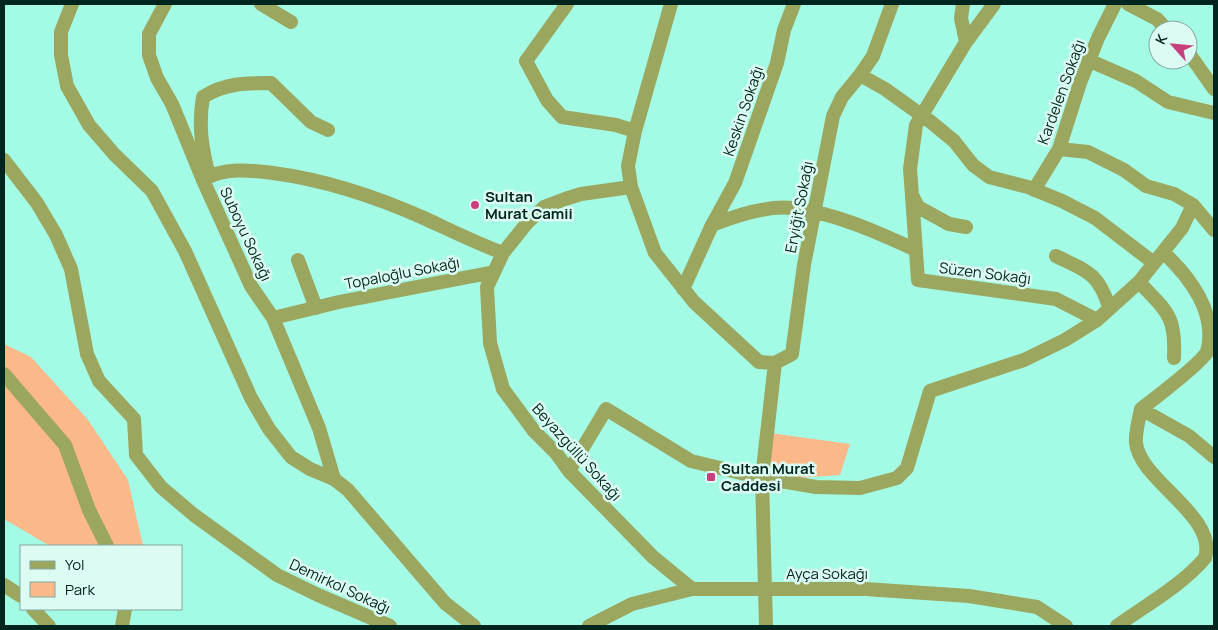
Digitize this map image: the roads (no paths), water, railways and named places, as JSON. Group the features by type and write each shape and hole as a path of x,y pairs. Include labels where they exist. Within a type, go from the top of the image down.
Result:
{"street":[{"path":"72,4 61,32 61,55 67,86 89,125 114,154 152,191 185,251 251,398 269,429 291,457 310,469 334,478 348,490 444,603 474,626"},
{"name":"Suboyu Sokağı","path":"165,4 149,34 149,55 157,78 172,104 206,178 251,286 273,318 319,428 334,478"},
{"path":"261,4 291,22"},
{"path":"567,4 526,61 547,100 562,117 616,125 635,131"},
{"path":"670,4 635,131 628,166 631,187 655,253 694,302 759,362 775,363 762,478 766,626"},
{"name":"Keskin Sokağı","path":"683,288 712,225 735,183 777,64 784,30 794,4"},
{"name":"Eryiğit Sokağı","path":"775,363 792,354 804,265 834,116 842,97 873,56 892,4"},
{"path":"963,4 961,18 966,42"},
{"name":"Süzen Sokağı","path":"994,4 966,42 916,125 910,169 918,280 1056,299 1097,320"},
{"name":"Kardelen Sokağı","path":"1034,190 1059,149 1088,60 1115,4"},
{"path":"1128,4 1158,20"},
{"path":"1088,60 1136,81 1168,102 1214,112"},
{"path":"1198,66 1214,89"},
{"path":"860,75 885,89 954,141 973,165 990,177 1034,190 1095,218 1159,257 1202,293 1214,327 1207,352 1164,392 1140,409 1136,444 1146,464 1200,511 1212,540 1206,556 1182,579 1120,626"},
{"path":"328,130 311,122 271,83 239,83 217,88 203,97 200,115 200,135 206,178 224,172 252,170 303,177 342,188 399,208 476,243 503,253"},
{"path":"1059,149 1088,152 1124,170 1146,186 1174,194 1193,204 1214,230"},
{"name":"Demirkol Sokağı","path":"4,160 37,203 56,235 71,269 87,354 99,381 134,419 136,455 161,487 194,515 277,575 390,626"},
{"name":"Beyazgüllü Sokağı","path":"631,187 581,194 544,207 527,223 503,253 487,287 490,343 503,388 534,431 556,453 569,471 653,557 692,589"},
{"path":"912,195 918,207 937,218 949,224 966,226"},
{"path":"569,471 606,409 691,460 762,478 816,487 860,488 897,478 907,468 930,390 1024,360 1065,340 1097,320 1109,307 1139,282 1182,228 1193,204"},
{"path":"712,225 730,218 763,210 790,207 870,229 916,250"},
{"path":"1056,256 1094,276 1103,288 1109,307"},
{"path":"298,260 316,308"},
{"name":"Topaloğlu Sokağı","path":"273,318 494,272"},
{"path":"1139,282 1168,313 1175,332 1174,358"},
{"path":"4,374 65,445 89,510 106,545"},
{"path":"1140,409 1189,436 1214,457"},
{"path":"4,585 20,595"},
{"name":"Ayça Sokağı","path":"589,626 632,604 692,589 865,589 968,596 1037,607 1066,626"},
{"path":"35,610 49,626"},
{"path":"122,626 126,610"}],"place":[{"name":"Sultan Murat Camii","path":"475,205"},
{"name":"Sultan Murat Caddesi","path":"711,477"}]}
